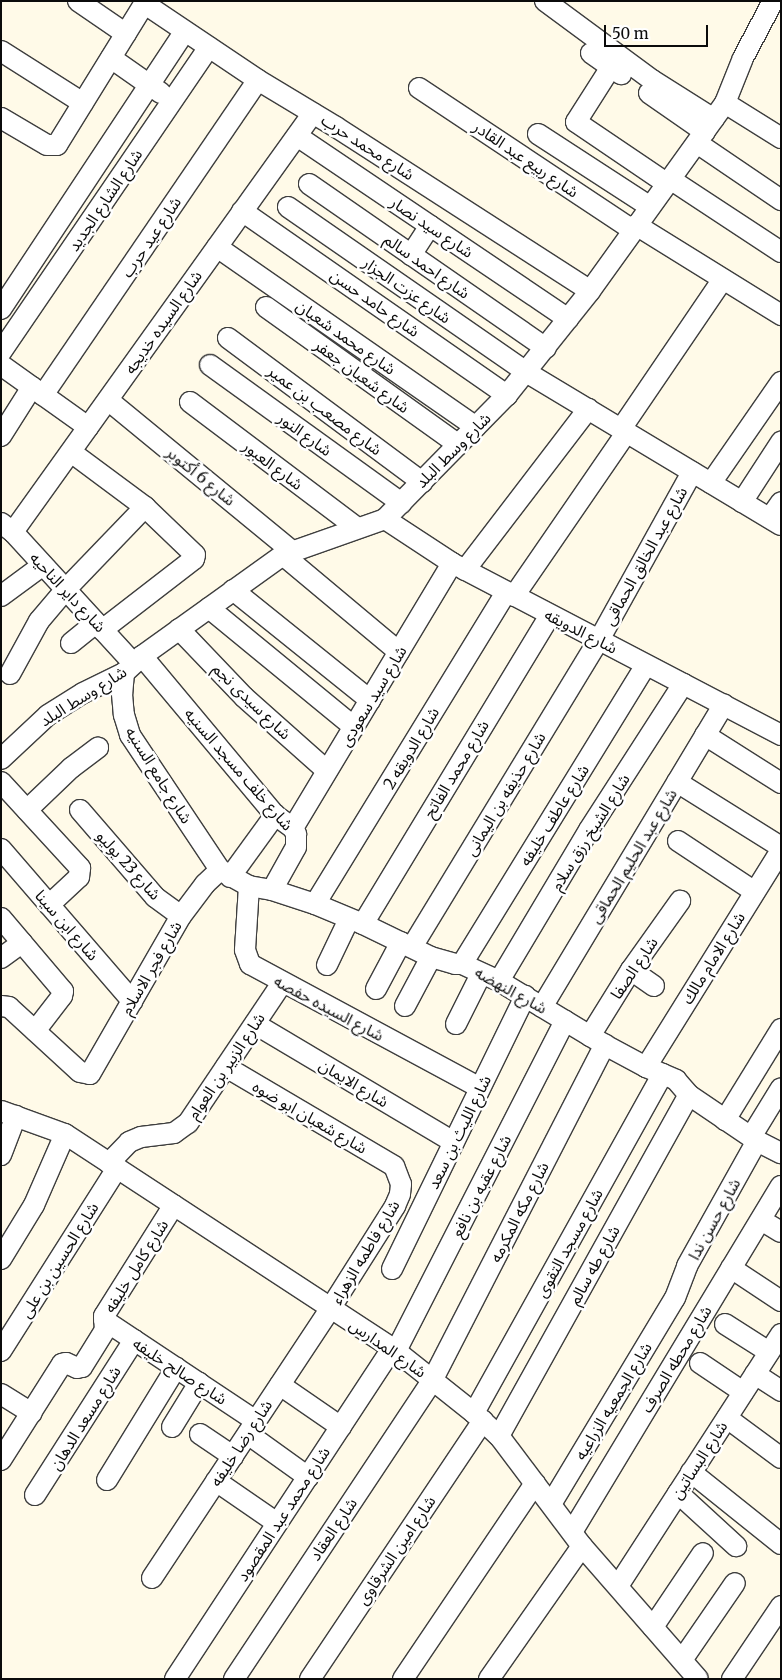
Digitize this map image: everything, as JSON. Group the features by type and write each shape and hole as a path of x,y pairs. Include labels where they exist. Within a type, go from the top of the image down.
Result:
{"street":[{"path":"78,1 126,34"},
{"path":"545,1 568,8 652,80 710,124 781,200"},
{"name":"شارع وسط البلد","path":"1,759 48,715 133,664 233,590 288,554 385,519 507,396 590,291 649,206 710,124 773,1"},
{"path":"1,118 47,145 54,147 60,142 146,3"},
{"name":"شارع محمد حرب","path":"146,3 258,80 313,113 590,291"},
{"path":"1,309 151,86 185,31"},
{"name":"شارع الشارع الجديد","path":"1,352 209,47"},
{"path":"1,50 83,103"},
{"path":"591,53 611,67 710,124 781,138"},
{"path":"111,58 173,101"},
{"path":"611,67 576,118 577,123 781,252"},
{"name":"شارع عيد حرب","path":"1,436 38,391 258,80"},
{"name":"شارع ربيع عبد القادر","path":"419,88 634,228 781,315"},
{"name":"شارع السيده خديجه","path":"7,528 71,452 313,113"},
{"path":"538,134 649,206"},
{"name":"شارع سيد نصار","path":"297,136 568,319"},
{"name":"شارع احمد سالم","path":"309,184 546,348"},
{"name":"شارع عزت الجزار","path":"288,207 526,372 742,502 777,515"},
{"name":"شارع حامد حسن","path":"242,211 507,396"},
{"path":"411,255 430,226"},
{"name":"شارع محمد شعبان","path":"217,247 476,427"},
{"name":"شارع الدويقه 2","path":"315,904 510,594 623,431 723,279"},
{"name":"شارع شعبان جعفر","path":"266,307 459,445"},
{"name":"شارع مصعب بن عمير","path":"228,338 422,482"},
{"path":"1,365 88,427"},
{"name":"شارع النور","path":"210,366 401,503"},
{"path":"710,483 781,382"},
{"name":"شارع 6 أكتوبر","path":"108,400 399,652"},
{"name":"شارع العبور","path":"190,402 357,528"},
{"name":"شارع سيد سعودى","path":"293,828 399,652 458,566 588,409"},
{"path":"742,502 781,442"},
{"path":"71,452 145,507 194,553 195,557 99,626 71,643"},
{"name":"شارع عبد الخالق الحماقى","path":"598,640 692,472"},
{"path":"10,674 35,627 66,589 145,507"},
{"name":"شارع الدويقه","path":"385,519 458,566 781,735"},
{"name":"شارع داير الناحيه","path":"7,528 66,589 133,664"},
{"path":"1,596 43,565"},
{"path":"233,590 370,700"},
{"path":"209,608 354,727"},
{"name":"شارع محمد الفاتح","path":"328,965 550,615"},
{"name":"شارع سيدى نجم","path":"179,629 244,697 327,771"},
{"name":"شارع حذيفه بن اليمانى","path":"376,989 406,945 598,640"},
{"name":"شارع خلف مسجد السنيه","path":"133,664 275,815 293,828 296,848 272,890"},
{"name":"شارع جامع السنيه","path":"133,664 122,694 124,715 130,735 225,873"},
{"name":"شارع عاطف خليفه","path":"462,964 646,665"},
{"name":"شارع الشيخ رزق سلام","path":"456,1024 490,978 589,830 683,684"},
{"name":"شارع عبد الحليم الحماقى","path":"542,1007 724,704"},
{"path":"705,735 781,783"},
{"path":"27,810 71,768 98,748"},
{"path":"1,782 80,870 79,877 49,905"},
{"path":"677,782 781,848"},
{"name":"شارع 23 يوليو","path":"80,810 155,897 181,916"},
{"name":"شارع فجر الاسلام","path":"35,1031 80,1072 87,1075 92,1072 181,916 205,884 225,873 275,815"},
{"path":"678,841 755,892"},
{"name":"شارع الامام مالك","path":"655,1071 781,848"},
{"name":"شارع ابن سينا","path":"1,849 132,1001"},
{"name":"شارع النهضه","path":"225,873 249,886 272,890 315,904 444,962 462,964 490,978 525,996 597,1040 676,1080 689,1095 754,1139 781,1153"},
{"name":"شارع السيده حفصه","path":"249,886 245,955 254,968 480,1088"},
{"name":"شارع الصفا","path":"597,1040 631,970 680,901"},
{"path":"1,918 63,992 35,1031 9,1007 1,1006"},
{"path":"1,958 22,942"},
{"path":"405,1006 431,956"},
{"path":"631,970 654,986"},
{"name":"شارع الزبير بن العوام","path":"113,1166 129,1142 140,1137 180,1130 188,1123 282,983"},
{"name":"شارع الليث بن سعد","path":"392,1269 525,996"},
{"name":"شارع عقبه بن نافع","path":"394,1350 565,1021"},
{"name":"شارع الايمان","path":"255,1024 454,1142"},
{"path":"725,1120 781,1029"},
{"name":"شارع مكه المكرمه","path":"433,1379 597,1040"},
{"name":"شارع شعبان ابو ضوه","path":"226,1067 394,1166"},
{"name":"شارع مسجد التقوى","path":"479,1417 655,1071"},
{"name":"شارع حسن ندا","path":"675,1298 687,1266 781,1088"},
{"name":"شارع طه سالم","path":"498,1436 689,1095"},
{"path":"1,1154 9,1113"},
{"name":"شارع المدارس","path":"9,1113 65,1134 394,1350 433,1379 479,1417 498,1436 577,1539 698,1679"},
{"path":"1,1259 34,1205 65,1134"},
{"name":"شارع الحسين بن على","path":"1,1352 113,1166"},
{"name":"شارع فاطمه الزهراء","path":"330,1309 395,1206 401,1184 394,1166"},
{"name":"شارع محطه الصرف","path":"489,1679 577,1539 731,1268 781,1186"},
{"name":"شارع كامل خليفه","path":"1,1460 62,1364 66,1363 76,1368 82,1367 105,1330 104,1316 174,1205"},
{"path":"761,1220 781,1232"},
{"path":"731,1268 781,1301"},
{"name":"شارع الجمعيه الزراعيه","path":"551,1504 675,1298"},
{"name":"شارع رضا خليفه","path":"152,1578 330,1309"},
{"name":"شارع صالح خليفه","path":"104,1320 199,1383 308,1477"},
{"path":"724,1324 769,1352"},
{"name":"شارع البساتين","path":"618,1586 781,1334"},
{"name":"شارع مسعد الدهان","path":"35,1495 134,1340"},
{"name":"شارع محمد عبد المقصود","path":"175,1679 277,1523 394,1350"},
{"path":"700,1363 743,1392"},
{"path":"107,1480 176,1368"},
{"path":"755,1374 781,1392"},
{"name":"شارع العقاد","path":"234,1679 433,1379"},
{"path":"172,1427 199,1383"},
{"path":"280,1385 341,1427"},
{"path":"1,1394 31,1412"},
{"name":"شارع امين الشرقاوى","path":"310,1679 479,1417"},
{"path":"726,1418 781,1458"},
{"path":"200,1434 233,1456"},
{"path":"692,1472 781,1544"},
{"path":"216,1482 277,1523"},
{"path":"403,1679 535,1483"},
{"path":"678,1493 736,1546"},
{"path":"653,1627 702,1553"},
{"path":"682,1660 735,1583"},
{"path":"732,1679 781,1606"}]}
